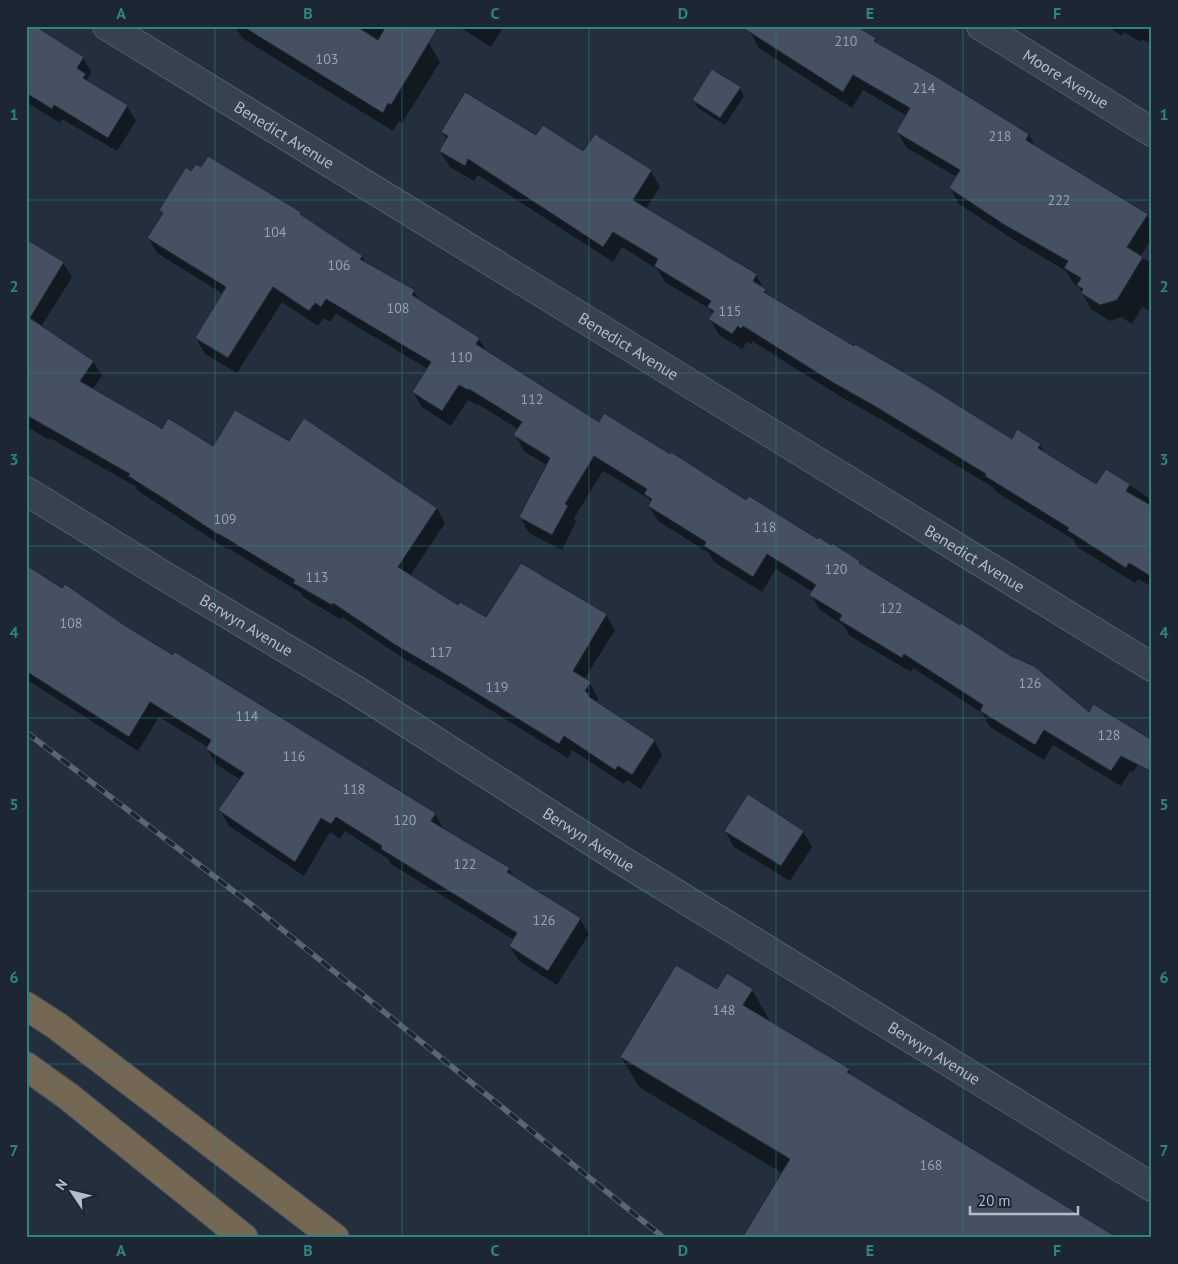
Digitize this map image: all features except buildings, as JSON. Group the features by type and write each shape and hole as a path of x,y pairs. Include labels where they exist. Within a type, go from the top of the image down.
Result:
{"highway":[{"path":"26,1006 57,1026 335,1238"},
{"path":"26,1066 68,1097 244,1238"}],"street":[{"name":"Benedict Avenue","path":"107,26 1152,667"},
{"name":"Moore Avenue","path":"981,26 1152,132"},
{"name":"Berwyn Avenue","path":"26,491 357,691 618,858 1152,1187"}],"railway":[{"path":"26,732 253,906 664,1238"}]}
